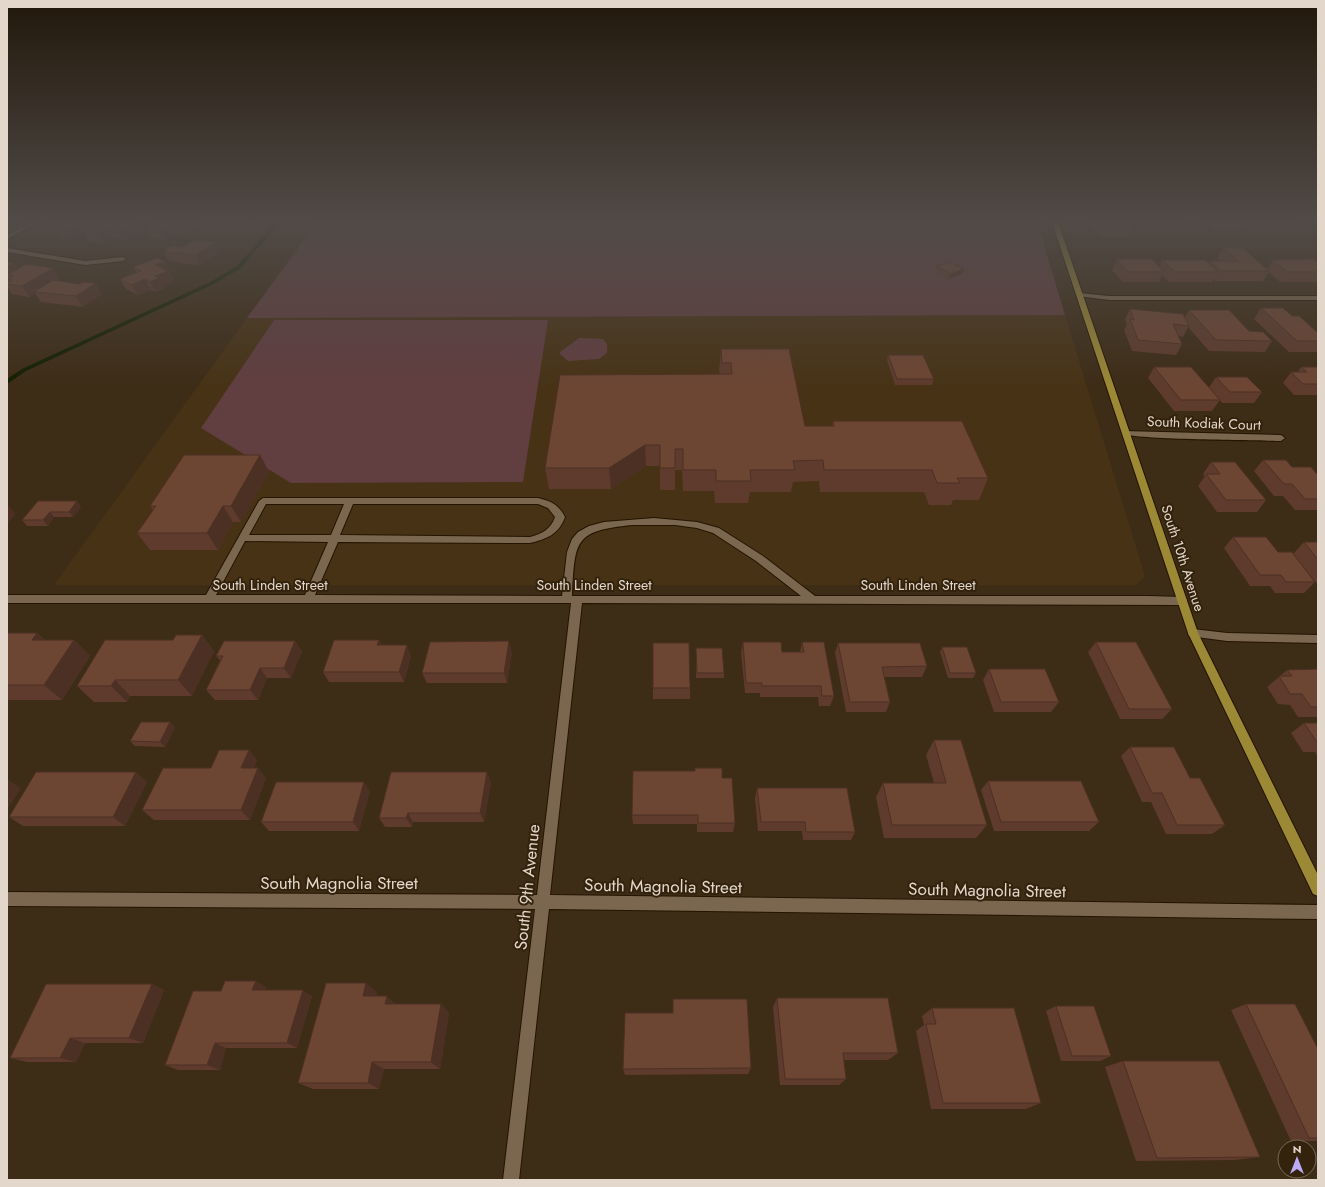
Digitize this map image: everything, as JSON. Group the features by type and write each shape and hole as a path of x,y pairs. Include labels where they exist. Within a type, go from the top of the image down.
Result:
{"main road":[{"name":"South 10th Avenue","path":"1074,277 1178,584 1193,634 1318,889"}],"street":[{"path":"1080,295 1110,298 1318,298"},
{"name":"South Kodiak Court","path":"1126,433 1281,438"},
{"path":"209,599 263,501 538,501 553,506 558,511 560,517 554,529 548,534 530,540 243,538"},
{"path":"309,599 350,501"},
{"name":"South 9th Avenue","path":"511,1180 543,902 572,599 572,549 577,540 587,530 604,526 626,523 659,522 708,527 731,539 768,563 812,599"},
{"name":"South Linden Street","path":"7,599 812,599 1182,601"},
{"path":"1193,634 1227,637 1318,638"},
{"name":"South Magnolia Street","path":"7,899 543,902 1318,912"}],"shaded area":[{"path":"277,277 1054,277 1065,315 247,318"},
{"path":"1065,315 1145,576 1136,585 54,585 247,318"},
{"path":"274,320 548,320 523,482 291,483 201,428"},
{"path":"579,338 603,339 607,344 607,353 599,359 568,361 560,354 560,352"}],"building":[{"path":"10,277 37,277 22,286 7,284 12,280 7,279"},
{"path":"124,277 159,278 150,282 145,279 132,285 120,279"},
{"path":"53,280 79,284 83,282 96,283 76,296 34,292"},
{"path":"1261,308 1283,308 1292,316 1299,316 1318,332 1318,341 1297,341"},
{"path":"1130,309 1183,314 1189,326 1173,324 1182,344 1138,340 1130,319 1134,320"},
{"path":"1189,310 1229,310 1249,331 1263,332 1272,341 1216,340"},
{"path":"721,349 789,349 805,426 834,426 833,421 962,421 988,478 957,478 960,483 937,483 932,470 824,470 823,460 793,461 795,470 750,470 751,481 716,481 716,470 683,470 683,449 675,449 675,468 660,468 660,445 645,445 609,468 545,468 560,375 732,374 731,363 722,363"},
{"path":"888,355 923,355 934,379 897,379"},
{"path":"1154,367 1191,367 1220,400 1181,400"},
{"path":"1301,367 1318,367 1318,384 1303,384 1291,372 1307,372"},
{"path":"1216,377 1247,377 1262,392 1230,392"},
{"path":"184,455 260,455 231,506 223,506 207,533 137,533 156,506 150,506"},
{"path":"1263,460 1286,460 1292,467 1311,467 1318,475 1318,499 1305,499 1292,484 1284,484"},
{"path":"1211,462 1235,462 1266,500 1226,500 1206,474 1220,474"},
{"path":"38,501 77,501 69,512 50,512 43,520 22,520"},
{"path":"1233,537 1266,537 1278,552 1292,552 1315,582 1286,582 1281,575 1260,575"},
{"path":"1304,542 1318,542 1318,560"},
{"path":"8,633 37,633 32,640 74,640 44,685 7,685"},
{"path":"176,635 202,635 178,680 115,680 111,686 77,686 105,640 173,640"},
{"path":"334,640 379,640 377,645 407,645 399,672 323,672"},
{"path":"224,641 295,641 284,668 260,668 250,690 206,690 223,656 216,656"},
{"path":"509,641 504,673 422,673 430,642"},
{"path":"743,642 781,642 782,652 804,652 802,642 824,642 834,696 822,696 821,686 762,686 762,683 746,683"},
{"path":"1096,642 1136,642 1172,709 1129,709"},
{"path":"653,643 689,643 690,688 653,688"},
{"path":"838,643 920,643 927,666 882,667 890,702 850,702"},
{"path":"942,647 967,647 976,673 950,673"},
{"path":"696,648 722,648 724,673 697,673"},
{"path":"989,669 1045,669 1059,702 1001,702"},
{"path":"1318,669 1318,707 1311,707 1302,694 1290,694 1279,676 1292,676 1287,670"},
{"path":"141,722 170,722 160,742 130,741"},
{"path":"1304,723 1318,723 1318,742 1317,742"},
{"path":"934,740 961,740 987,825 892,825 883,783 946,783"},
{"path":"1130,747 1174,747 1190,778 1200,778 1225,825 1177,825 1162,793 1152,793"},
{"path":"219,750 249,750 241,768 258,768 241,810 142,810 163,768 211,768"},
{"path":"695,768 722,768 722,778 732,778 735,823 698,823 698,815 632,815 633,771 695,771"},
{"path":"36,772 136,772 113,817 9,817"},
{"path":"391,772 487,772 480,813 408,813 406,818 379,818"},
{"path":"988,781 1081,781 1099,822 1001,822"},
{"path":"276,782 364,782 353,822 261,822"},
{"path":"757,788 847,788 855,832 806,832 805,822 761,822"},
{"path":"225,981 256,981 252,990 303,990 287,1043 215,1043 207,1065 165,1065 193,991 221,991"},
{"path":"326,983 366,983 363,996 387,996 385,1004 441,1004 431,1062 372,1062 368,1083 298,1083"},
{"path":"46,984 152,984 129,1038 70,1038 60,1058 10,1058"},
{"path":"777,998 888,998 898,1053 843,1053 846,1079 785,1079"},
{"path":"673,999 747,999 751,1068 623,1069 625,1013 673,1013"},
{"path":"1246,1004 1295,1004 1318,1049 1318,1138 1309,1138"},
{"path":"1056,1006 1094,1006 1111,1056 1072,1056"},
{"path":"932,1008 1014,1008 1041,1103 943,1103 926,1024 936,1024"},
{"path":"1123,1061 1219,1061 1260,1157 1157,1158"}],"waterway":[{"path":"7,382 24,370 221,277"}]}
